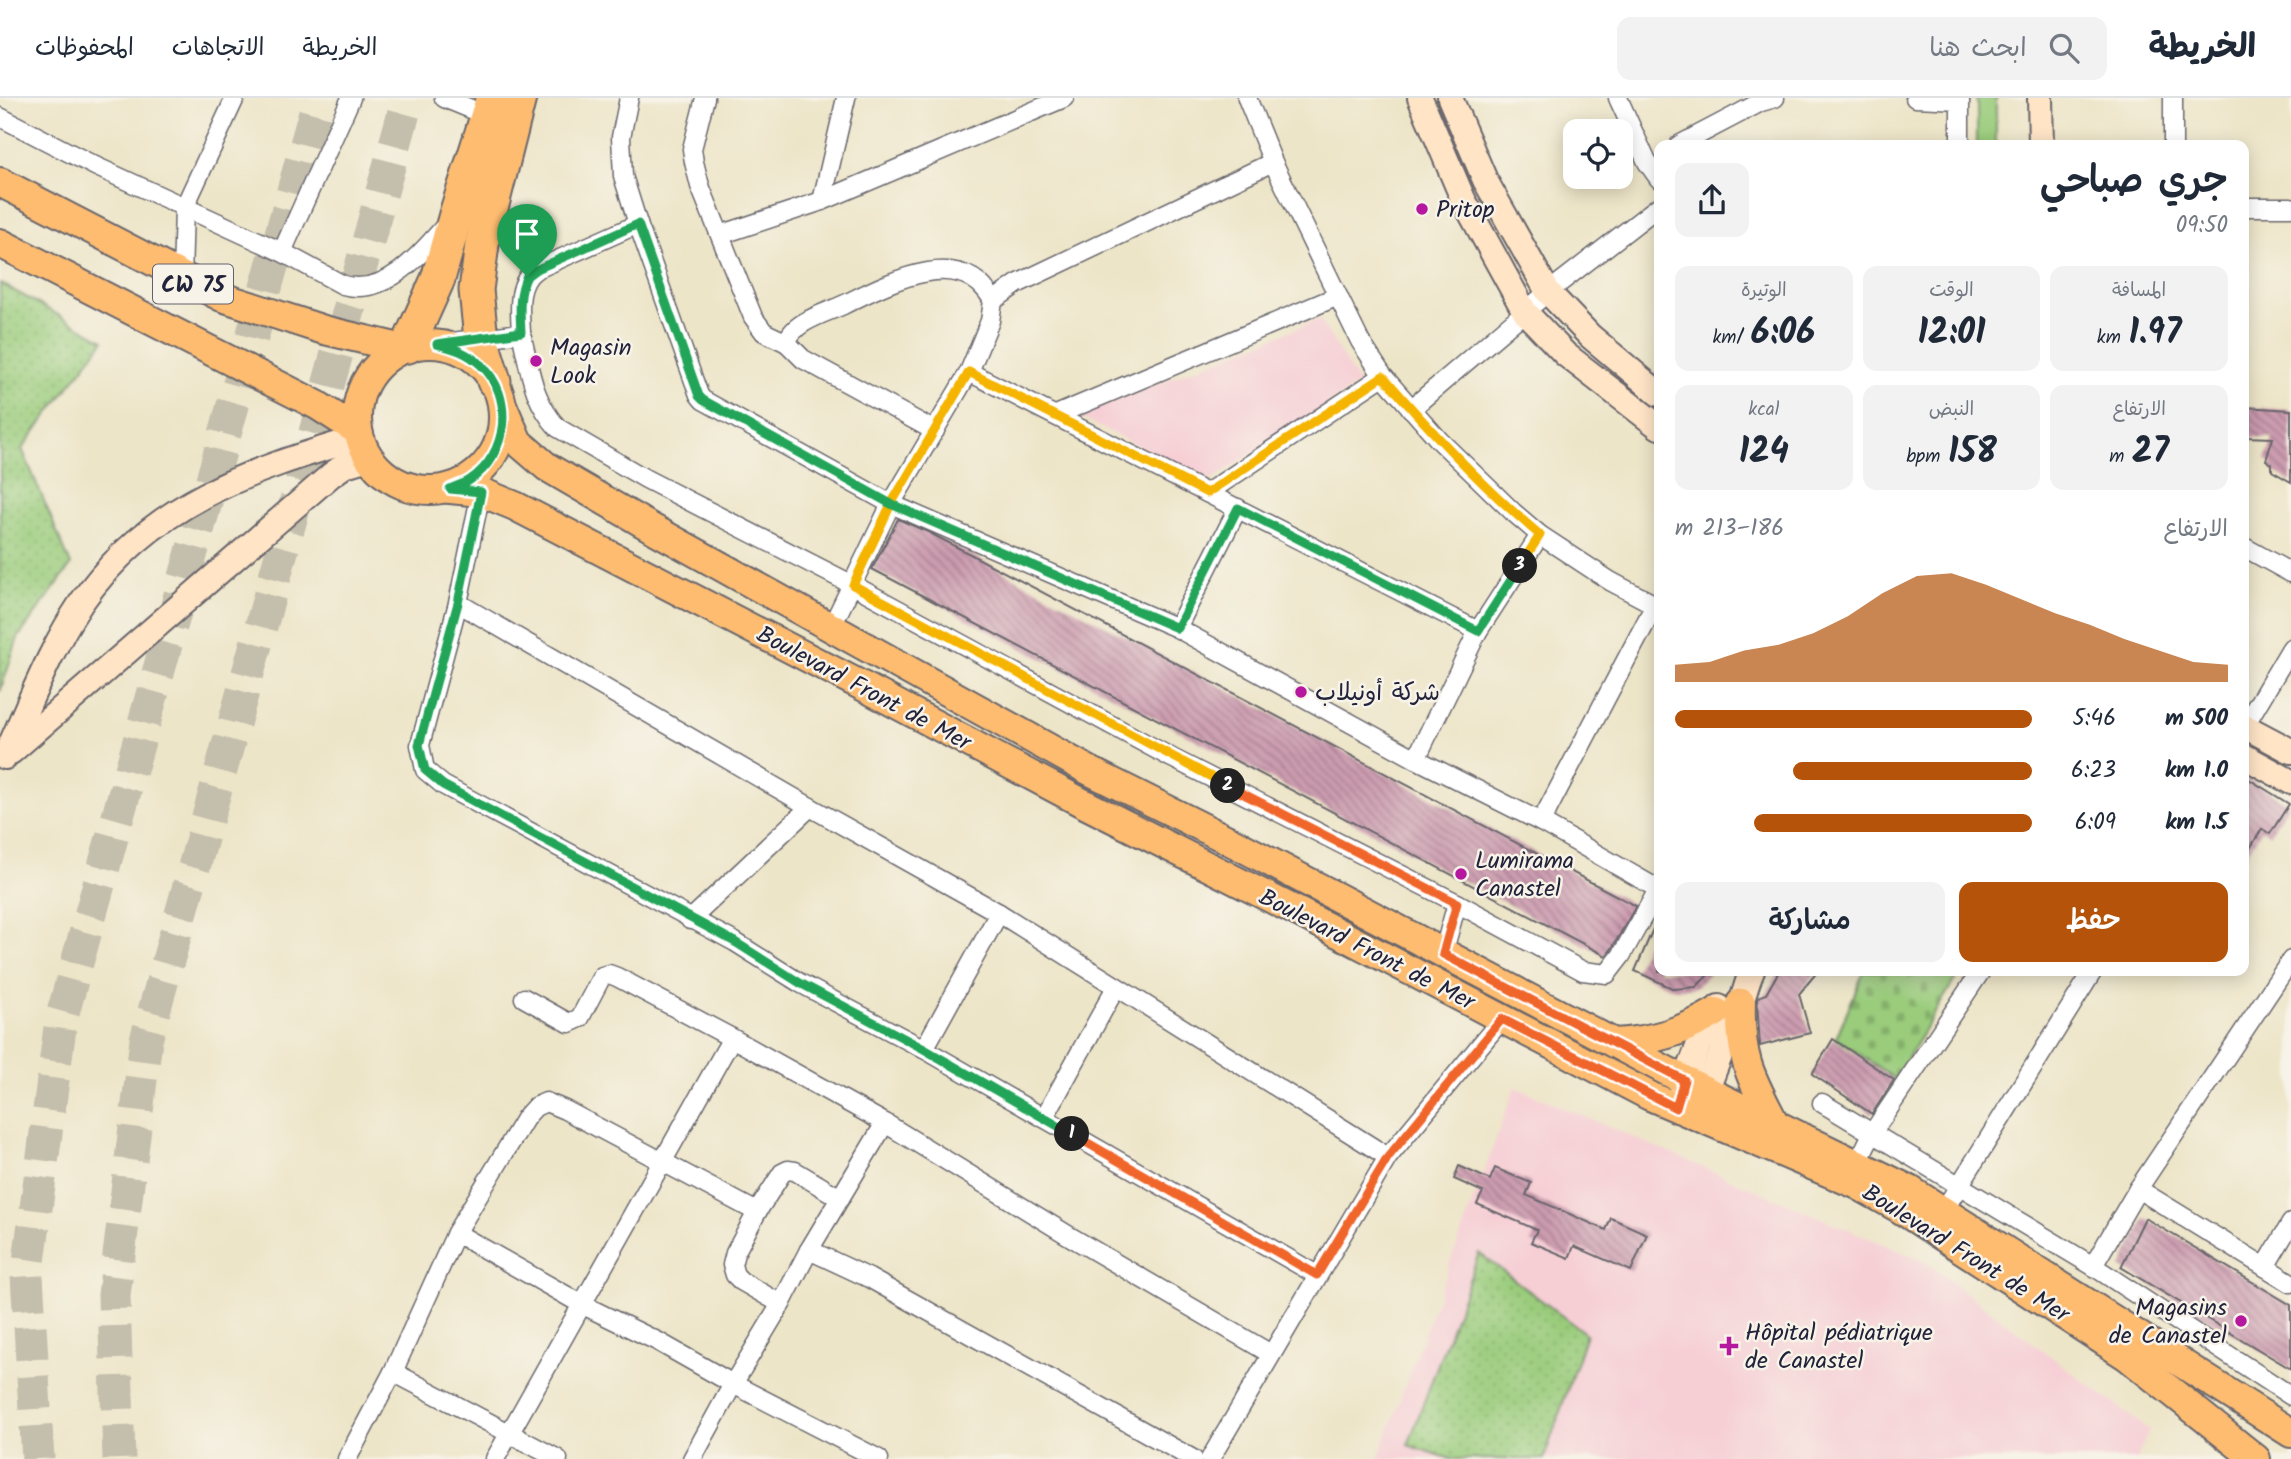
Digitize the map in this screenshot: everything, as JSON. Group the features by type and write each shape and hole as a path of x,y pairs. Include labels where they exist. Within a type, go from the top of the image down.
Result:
{"highway":[{"path":"499,394 481,339 476,290 482,244 519,98"},
{"path":"415,346 491,107"}],"main road":[{"path":"1419,98 1463,199 1525,312 1565,354 1654,423"},
{"path":"1450,98 1485,180 1548,292 1590,336 1654,390"},
{"path":"2040,98 2041,140"},
{"name":"CW 75","path":"0,182 222,298 324,330 415,346"},
{"path":"0,243 317,405 362,442 380,472 396,483 413,489 450,489 469,480 485,467 497,449 503,428 499,394"},
{"path":"3,759 345,465 362,442 357,407 364,384 378,365 415,346 454,348 484,367 499,394 518,442 547,467 1090,771 1695,1086 1738,1121 1776,1126 1910,1189 1951,1199 2291,1433"},
{"path":"3,759 64,631 81,603 127,549 158,523 200,496 309,452 362,442"},
{"name":"Boulevard Front de Mer","path":"450,489 481,492 515,506 1081,802 1687,1113 1738,1121 1930,1227 2126,1356 2256,1459"},
{"path":"2249,730 2291,751"},
{"path":"2249,759 2291,782"},
{"path":"1614,1043 1657,1038 1698,1023 1739,992"},
{"path":"1687,1113 1695,1086 1739,992"},
{"path":"1739,992 1740,1030 1745,1059 1776,1126"}],"street":[{"path":"182,278 184,208 235,98"},
{"path":"282,252 351,98"},
{"path":"444,98 491,107"},
{"path":"629,98 621,137 623,176 699,396 703,400 891,504 1177,628 1654,885"},
{"path":"705,98 692,149 694,162 700,186 753,317 764,332 787,343 803,359 935,431"},
{"path":"822,201 846,98"},
{"path":"720,235 822,201 1063,98"},
{"path":"1247,98 1273,162 1360,341 1383,376 1439,440 1540,535 1610,581 1654,604"},
{"path":"1618,98 1653,159"},
{"path":"1688,140 1760,102 1775,98"},
{"path":"1915,98 1960,99 1960,140"},
{"path":"2173,98 2173,140"},
{"path":"0,117 95,166 282,252 343,285 364,288 384,281 400,271 426,247 457,211"},
{"path":"993,301 1017,284 1273,162"},
{"path":"2249,207 2291,207"},
{"path":"1411,409 1548,292 1654,210"},
{"path":"638,224 535,270 527,276 522,285 521,332 536,397 558,428 646,480 853,585 1172,758 1457,903 1583,971 1607,974 1621,956 1654,897"},
{"path":"787,343 792,331 805,323 887,283 915,275 941,271 968,275 984,286 993,301 990,321 969,372 891,504 831,628"},
{"path":"1056,415 1338,296"},
{"path":"415,346 521,332"},
{"path":"969,372 1478,631"},
{"path":"1207,493 1383,376"},
{"path":"481,492 458,603 419,745 425,770 443,785 735,942 800,983 924,1049 1317,1275"},
{"path":"1177,628 1238,508"},
{"path":"1416,759 1478,631 1540,535"},
{"path":"2249,550 2291,573"},
{"path":"458,603 999,913 1388,1157"},
{"path":"1541,822 1654,612"},
{"path":"2249,719 2291,648"},
{"path":"691,920 810,807"},
{"path":"1443,954 1457,903"},
{"path":"924,1049 999,913"},
{"path":"2092,1266 2138,1189 2291,960"},
{"path":"524,998 566,1023 573,1022 584,1011 600,979 609,974 732,1038 885,1123 1071,1237 1271,1354"},
{"path":"1857,1164 1872,1132 1978,976"},
{"path":"1951,1199 2090,976"},
{"path":"1044,1118 1116,987"},
{"path":"1210,1459 1388,1157 1502,1019"},
{"path":"495,1459 732,1038"},
{"path":"347,1459 393,1372 456,1233 526,1117 535,1107 546,1102 757,1212"},
{"path":"1822,1103 1872,1132 1951,1199 2092,1266 2291,1396"},
{"path":"692,1459 809,1250 885,1123"},
{"path":"781,1304 741,1281 735,1275 732,1265 735,1253 757,1212 782,1173 788,1170 795,1171 840,1198"},
{"path":"2138,1189 2291,1283"},
{"path":"2265,1268 2291,1223"},
{"path":"456,1233 583,1305 657,1341 733,1384 879,1459"},
{"path":"809,1250 869,1278 1193,1459"},
{"path":"393,1372 558,1459"}],"shaded area":[{"path":"1320,319 1359,384 1211,480 1076,416"},
{"name":"Hôpital pédiatrique de Canastel","path":"1515,1087 1925,1262 2149,1430 2137,1459 1378,1459"}],"green space":[{"path":"1977,98 1996,98 1996,140 1977,140"},
{"path":"0,283 104,340 22,449 71,565 18,638 0,692"},
{"path":"1862,976 1957,976 1895,1079 1836,1038"},
{"path":"1479,1253 1586,1334 1544,1459 1451,1459 1408,1445"}],"building":[{"path":"2249,407 2291,410 2291,482 2272,471 2272,464 2266,460 2273,438 2249,437"},
{"path":"898,519 930,533 1636,906 1606,956 872,569"},
{"path":"2249,779 2289,804 2270,834 2262,829 2249,850"},
{"path":"1654,927 1654,976 1707,976 1696,987 1674,989 1635,971"},
{"path":"1776,976 1814,976 1799,994 1810,1033 1760,1046 1757,1001 1758,997 1766,994"},
{"path":"1833,1039 1894,1080 1872,1114 1812,1074"},
{"path":"1459,1166 1490,1180 1495,1168 1531,1183 1526,1195 1606,1230 1611,1218 1647,1234 1631,1271 1574,1246 1569,1258 1531,1242 1537,1230 1477,1204 1483,1192 1454,1179"},
{"path":"2145,1218 2291,1305 2291,1369 2121,1267"}],"tunnel":[{"path":"38,1459 27,1276 61,1020 319,98"},
{"path":"119,1459 114,1295 146,1040 408,98"}],"place":[{"name":"Pritop","path":"1422,209"},
{"name":"Magasin Look","path":"536,361"},
{"name":"شركة أونيلاب","path":"1301,692"},
{"name":"Lumirama Canastel","path":"1461,874"},
{"name":"Magasins de Canastel","path":"2241,1321"},
{"name":"Hôpital pédiatrique de Canastel","path":"1729,1346"}],"route":[{"path":"527,276 522,285 521,332 437,344 454,348 484,367 494,381 503,407 503,428 497,449 485,467 469,480 450,489 481,492 458,603 419,745 425,770 443,785 735,942 800,983 924,1049 1317,1275 1388,1157 1502,1019 1676,1108 1684,1080 1443,954 1457,903 1172,758 853,585 891,504 969,372 1207,493 1383,376 1439,440 1540,535 1478,631 1238,508 1177,628 891,504 708,405 699,396 638,224 527,276"}]}
